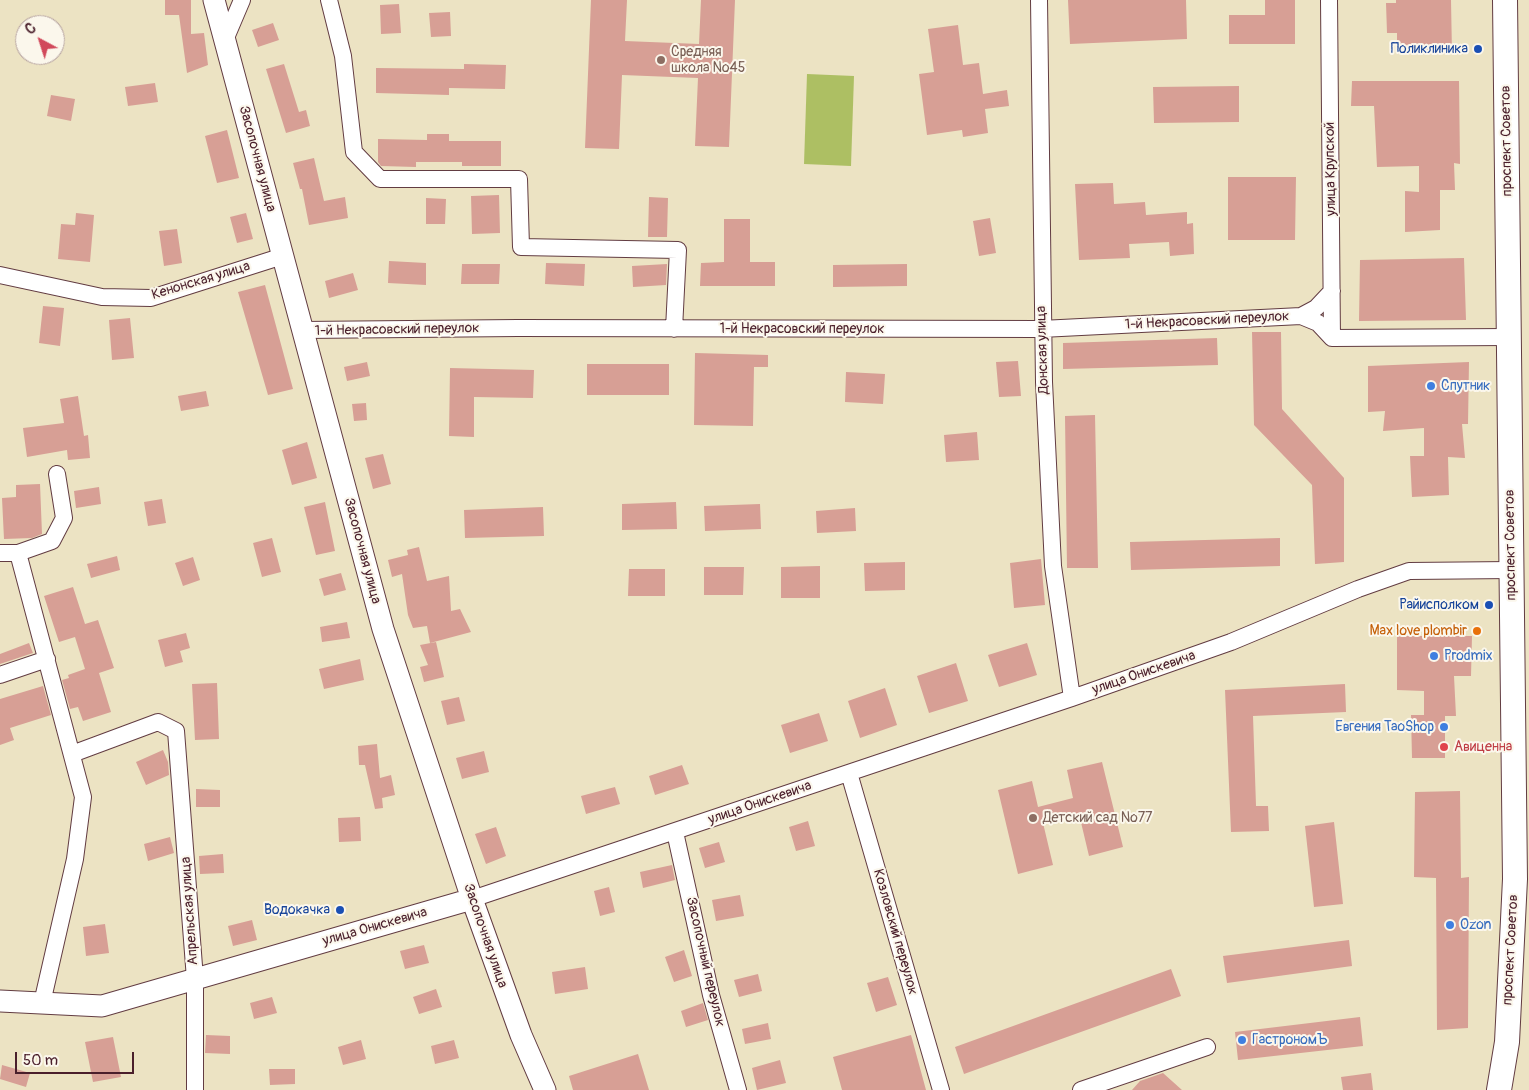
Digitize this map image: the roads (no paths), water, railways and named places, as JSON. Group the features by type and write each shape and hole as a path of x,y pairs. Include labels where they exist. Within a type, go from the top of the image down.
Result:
{"main road":[{"name":"проспект Советов","path":"1499,1090 1507,1042 1515,879 1506,0"}],"street":[{"name":"Засопочная улица","path":"214,0 383,629 472,899 520,1035 545,1090"},
{"path":"225,40 242,0"},
{"path":"329,0 343,56 354,152 380,179 519,179 521,248 678,250 674,329"},
{"name":"Донская улица","path":"1039,0 1042,329 1053,566 1072,698"},
{"name":"улица Крупской","path":"1329,0 1332,338"},
{"name":"Кенонская улица","path":"0,275 102,297 151,298 283,256"},
{"path":"1301,316 1316,308 1332,291"},
{"path":"1301,316 1318,323 1332,338 1509,337"},
{"name":"1-й Некрасовский переулок","path":"302,330 1042,329 1301,316"},
{"path":"0,553 18,553 52,541 64,518 57,474"},
{"path":"18,553 83,797 75,859 42,1003"},
{"name":"улица Онискевича","path":"0,1001 102,1006 472,899 675,832 1072,698 1231,642 1358,589 1409,571 1511,570"},
{"path":"0,675 47,659"},
{"name":"Апрельская улица","path":"72,754 158,722 176,731 195,979 195,1090"},
{"name":"Козловский переулок","path":"849,773 941,1090"},
{"name":"Засопочный переулок","path":"675,832 711,995 738,1090"},
{"path":"1081,1090 1207,1047"}],"place":[{"name":"Поликлиника","path":"1478,49"},
{"name":"Средняя школа №45","path":"661,60"},
{"name":"Спутник","path":"1431,386"},
{"name":"Райисполком","path":"1489,605"},
{"name":"Max love plombir","path":"1477,631"},
{"name":"Prodmix","path":"1434,656"},
{"name":"Евгения TaoShop","path":"1444,727"},
{"name":"Авиценна","path":"1444,747"},
{"name":"Детский сад №77","path":"1033,818"},
{"name":"Водокачка","path":"340,910"},
{"name":"Ozon","path":"1450,925"},
{"name":"ГастрономЪ","path":"1242,1040"}]}
